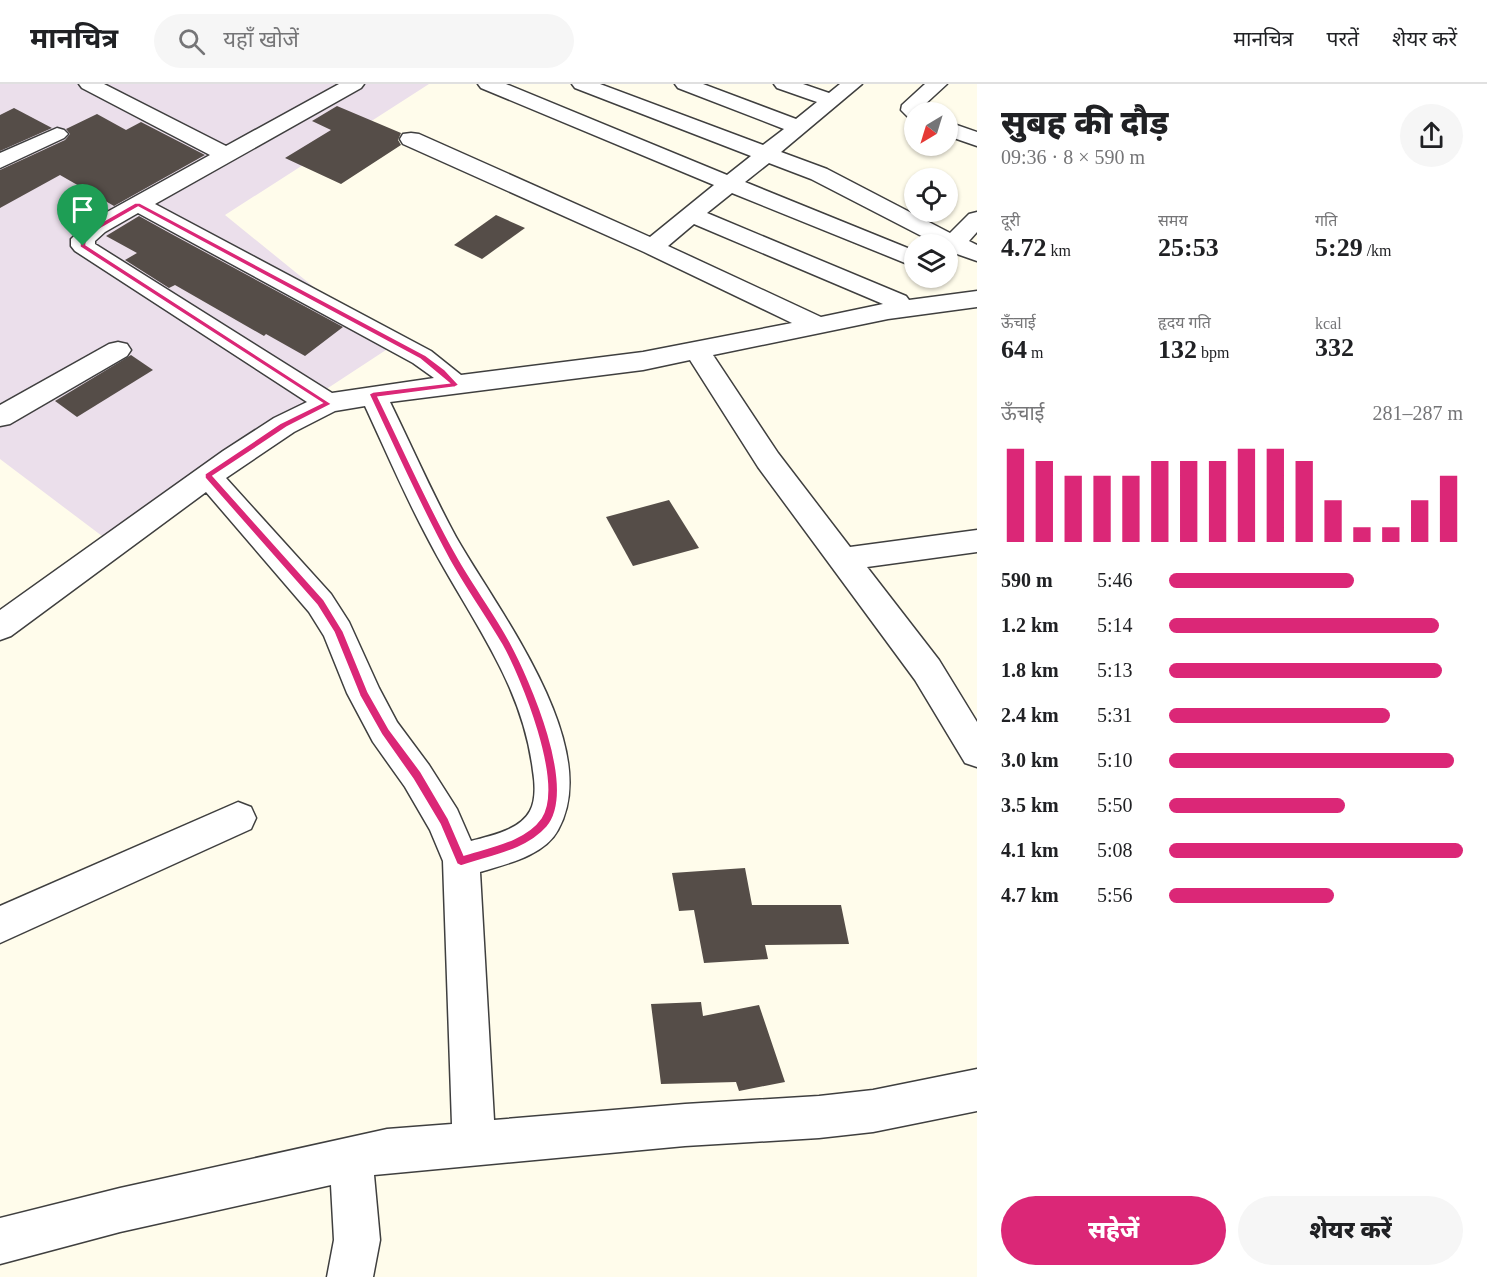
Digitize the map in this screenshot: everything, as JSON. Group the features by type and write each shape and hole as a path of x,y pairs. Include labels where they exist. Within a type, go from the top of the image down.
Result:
{"street":[{"path":"89,84 226,155"},
{"path":"328,404 83,246 83,239 88,232 354,84"},
{"path":"488,84 904,255"},
{"path":"582,84 819,174 927,234"},
{"path":"685,84 799,127"},
{"path":"784,84 832,101"},
{"path":"652,247 852,84"},
{"path":"916,102 937,84"},
{"path":"958,132 977,140"},
{"path":"0,161 57,134"},
{"path":"411,139 652,247 820,326"},
{"path":"138,204 422,357 443,372 455,385"},
{"path":"691,215 892,306"},
{"path":"958,239 977,219"},
{"path":"958,249 977,254"},
{"path":"892,306 910,288"},
{"path":"0,627 208,476 284,425 328,404 373,394 623,364 820,326 892,306 977,298"},
{"path":"0,417 118,350"},
{"path":"697,350 768,460 927,670 977,752"},
{"path":"373,394 453,558 506,643 524,679 549,755 553,787 551,808 544,822 519,842 461,861"},
{"path":"208,476 320,603 338,631 364,693 385,732 417,776 444,821 461,861 474,1142"},
{"path":"844,559 977,541"},
{"path":"0,926 238,818"},
{"path":"0,1241 120,1210 387,1151 474,1142 830,1116 873,1111 977,1090"},
{"path":"350,1277 357,1240 351,1159"}],"shaded area":[{"path":"0,84 429,84 225,215 389,348 102,536 0,459"}],"building":[{"path":"337,106 401,133 398,140 401,145 341,184 285,158 331,130 312,121"},
{"path":"14,108 52,128 0,151 0,115"},
{"path":"97,114 126,130 141,122 205,155 114,206 60,175 0,208 0,170 65,140 70,134 66,129"},
{"path":"496,215 525,228 482,259 454,245"},
{"path":"139,216 343,327 305,356 266,334 264,336 175,285 169,288 125,260 137,253 106,236"},
{"path":"131,355 153,370 77,417 55,401"},
{"path":"669,500 699,548 633,566 606,517"},
{"path":"745,868 752,905 841,905 849,944 765,945 768,959 704,963 694,910 679,911 672,873"},
{"path":"701,1002 703,1016 759,1005 785,1082 739,1091 736,1082 661,1084 651,1004"}],"route":[{"path":"138,204 422,357 443,372 455,385 373,394 453,558 506,643 524,679 549,755 553,787 551,808 544,822 519,842 461,861 444,821 417,776 385,732 364,693 338,631 320,603 208,476 284,425 328,404 83,246 83,239 88,232 138,204"}]}
